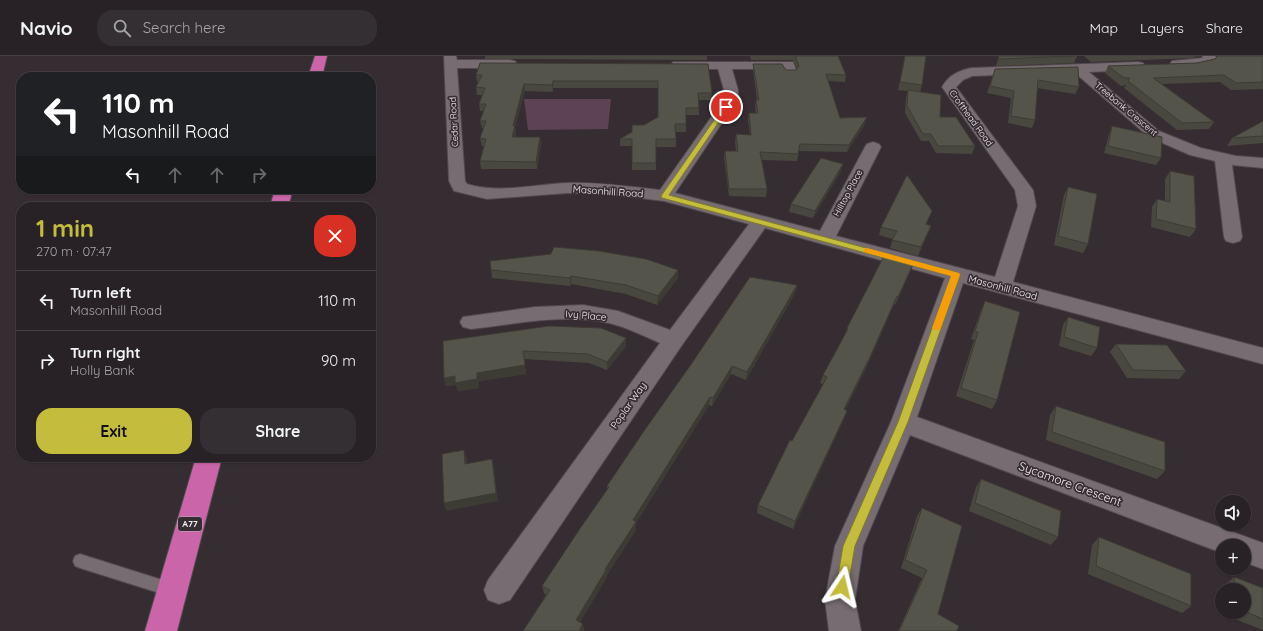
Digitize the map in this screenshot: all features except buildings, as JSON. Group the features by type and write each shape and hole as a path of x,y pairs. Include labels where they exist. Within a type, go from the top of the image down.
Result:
{"highway":[{"path":"316,72 321,56"},
{"name":"A77","path":"161,631 208,462"}],"street":[{"name":"Crofthead Road","path":"1002,286 1027,206 1024,190 949,87 952,81 959,76 971,72 1205,62 1210,58 1209,56"},
{"path":"450,60 521,64"},
{"name":"Cedar Road","path":"450,60 457,181 460,187"},
{"path":"662,65 788,65 790,72"},
{"path":"665,196 731,99 731,90 724,65"},
{"name":"Treebank Crescent","path":"1077,68 1154,134 1196,152 1224,158 1263,163"},
{"name":"Hilltop Place","path":"824,239 873,147"},
{"path":"1224,158 1233,237"},
{"name":"Masonhill Road","path":"460,187 487,194 568,188 607,189 665,196 1263,356"},
{"name":"Poplar Way","path":"499,590 674,340 760,222"},
{"path":"845,631 840,600 849,546 903,422 956,275"},
{"name":"Ivy Place","path":"471,322 572,312 600,314 625,320 674,340"},
{"name":"Sycamore Crescent","path":"903,422 1218,539"},
{"path":"1251,552 1263,556"}],"lane":[{"path":"80,561 172,590"}],"shaded area":[{"path":"524,99 611,99 608,129 528,130"}],"slow traffic":[{"path":"867,251 956,275 937,328"}],"route":[{"path":"726,107 665,196 956,275 903,422 849,546 842,587"}]}
